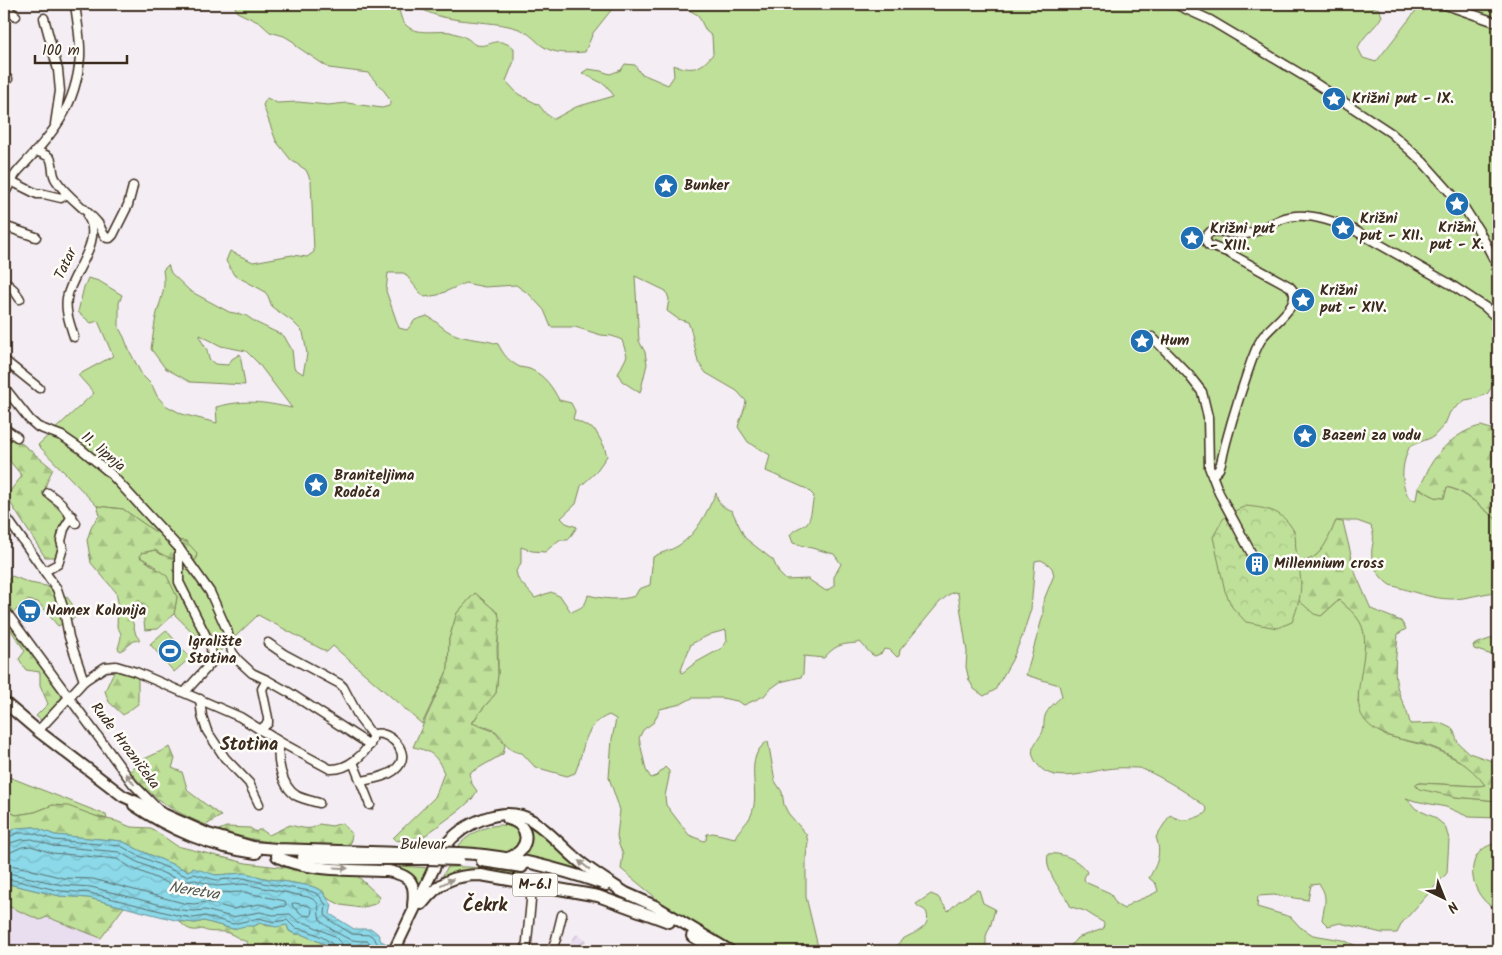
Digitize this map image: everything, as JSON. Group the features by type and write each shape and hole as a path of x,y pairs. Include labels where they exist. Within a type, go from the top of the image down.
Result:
{"main road":[{"path":"4,702 38,731 123,796 208,834 253,846 299,850 429,855"},
{"name":"Bulevar","path":"123,796 154,818 206,841 234,849 277,856 345,859 429,855 459,857 566,878 639,905 717,951"},
{"name":"M-6.1","path":"394,951 447,842 471,824 508,814 531,820 578,861 624,892 655,906 730,951"},
{"path":"497,816 517,821 525,832 524,846 521,851 508,858"},
{"path":"277,856 299,865 398,873 408,879 414,887 412,914"},
{"path":"459,857 508,858 562,871 624,892"},
{"name":"M-6.1","path":"412,914 442,883 461,876 481,875 598,896 669,922"}],"street":[{"path":"6,4 9,10 16,16"},
{"path":"4,194 11,181 48,138 69,104 78,73 80,47 75,4"},
{"path":"1175,4 1210,20 1309,79 1391,133 1423,162 1465,209 1498,267"},
{"path":"1443,4 1498,23"},
{"path":"44,18 58,70 60,91 54,129"},
{"name":"Tatar","path":"36,151 49,158 52,163 54,179 98,223 103,235 107,238 110,238 128,205 133,186"},
{"path":"4,174 11,181 36,194 61,198 67,194"},
{"name":"Tatar","path":"74,337 66,312 67,299 70,285 88,252 93,233 90,219 79,206"},
{"path":"1212,476 1219,469 1231,420 1256,348 1263,336 1290,308 1294,296 1289,286 1227,252 1208,244 1205,238 1210,232 1245,234 1261,230 1281,220 1295,216 1308,216 1340,225 1354,230 1450,284 1486,307 1498,319"},
{"path":"4,226 36,238"},
{"path":"4,281 20,299"},
{"path":"1152,337 1188,374 1202,392 1208,418 1208,461 1212,476 1255,560"},
{"path":"4,360 39,388"},
{"name":"11. lipnja","path":"4,387 30,420 38,427 62,436 110,472 179,548 210,592 227,630 232,652 252,674 267,680 370,745"},
{"path":"4,428 17,437"},
{"path":"45,571 58,564 63,548 64,529 74,519 61,503 48,493"},
{"path":"4,514 57,589 64,610 69,637 84,681"},
{"path":"179,548 179,582 211,646 212,662 185,692 240,716 280,742 330,769 338,770 353,762 370,745 372,735 360,719 343,687 284,654 268,642"},
{"name":"Rude Hrozničeka","path":"4,609 133,784 160,812"},
{"name":"Rude Hrozničeka","path":"38,731 84,681 105,667 116,666 136,672 185,692"},
{"path":"260,730 268,723 262,689 267,680"},
{"path":"200,699 202,716 207,731 226,758 249,783 259,804"},
{"path":"361,781 375,779 387,774 399,766 402,760 401,753 392,738 383,734 376,733 372,735"},
{"path":"280,742 279,760 282,774 290,790 296,795 319,804"},
{"path":"353,762 370,805"},
{"path":"526,951 531,884"},
{"path":"551,951 562,915"}],"shaded area":[{"path":"10,907 40,920 47,917 101,938 95,951 4,951 4,910"},
{"path":"576,934 587,940 582,948 579,946 576,951 566,951"}],"green space":[{"path":"234,4 395,4 403,22 414,30 450,32 464,36 476,45 502,42 514,48 514,61 506,81 518,94 539,105 546,114 554,119 576,107 614,96 606,85 582,73 588,69 610,74 621,70 625,64 635,65 640,73 668,85 674,76 673,65 696,68 704,63 713,54 712,36 706,31 698,15 678,4 1175,4 1185,8 1185,4 1359,4 1379,9 1382,16 1358,48 1363,58 1376,62 1421,4 1443,4 1498,23 1498,378 1487,394 1465,400 1450,412 1445,424 1433,437 1410,446 1405,459 1403,480 1410,499 1416,500 1418,488 1435,497 1444,498 1447,487 1467,496 1496,519 1498,525 1498,592 1463,598 1443,599 1390,585 1378,573 1372,562 1373,536 1371,526 1357,521 1336,521 1327,542 1319,553 1314,557 1299,562 1321,616 1339,600 1354,613 1361,623 1364,631 1365,650 1358,702 1384,735 1427,746 1442,752 1469,766 1486,785 1420,783 1415,785 1456,797 1498,801 1498,818 1469,817 1446,807 1406,798 1416,809 1434,817 1445,826 1449,839 1447,873 1402,923 1397,933 1382,933 1340,923 1328,926 1322,920 1325,897 1319,884 1311,885 1308,900 1274,895 1258,896 1257,907 1291,917 1300,927 1313,935 1343,940 1368,951 1066,951 1077,938 1103,929 1104,923 1085,911 1071,907 1051,875 1048,854 1059,854 1080,864 1087,872 1084,878 1085,882 1110,893 1117,905 1124,909 1130,904 1158,891 1156,884 1149,878 1159,854 1156,837 1170,815 1187,820 1205,814 1207,809 1174,786 1138,768 1115,768 1059,776 1050,774 1036,762 1032,751 1042,733 1046,713 1062,696 1059,685 1026,675 1043,615 1043,602 1054,575 1052,568 1048,564 1041,560 1035,561 1031,609 1022,637 1012,660 995,690 984,696 974,689 969,680 966,667 967,652 958,593 954,592 939,603 900,650 897,657 890,650 884,649 882,653 875,656 860,642 840,645 824,658 804,656 803,674 801,677 780,682 764,696 744,705 737,701 722,698 692,698 681,704 660,709 654,722 643,730 639,738 646,770 651,778 657,776 665,767 669,771 665,796 666,805 689,835 704,841 707,834 713,833 735,838 748,820 754,804 754,765 756,756 760,748 768,741 775,781 782,792 784,805 788,813 806,834 808,842 806,897 819,951 743,951 667,907 621,869 623,854 617,836 620,810 609,778 612,739 616,719 609,715 594,725 586,739 575,773 567,776 535,767 522,753 511,750 495,731 472,724 496,693 498,674 498,613 475,593 457,613 449,639 448,669 422,724 333,646 327,652 258,615 216,655 174,614 177,597 155,566 140,557 142,553 155,550 162,555 174,540 154,531 123,509 97,506 38,445 94,393 78,375 113,356 98,321 91,323 78,312 88,278 99,281 122,295 119,303 119,328 142,375 152,385 157,396 165,405 182,414 217,423 216,407 227,404 254,402 292,408 258,363 246,351 221,346 200,335 209,359 215,364 228,365 232,359 240,354 245,385 190,382 165,368 151,349 156,317 164,287 163,270 168,265 171,273 190,291 229,312 245,315 284,336 292,350 294,368 303,374 307,354 303,332 292,321 272,307 264,291 234,275 226,261 230,251 253,262 292,255 307,257 314,252 311,181 306,170 291,160 276,141 263,105 267,98 277,103 298,102 328,105 347,103 382,108 389,106 391,102 385,92 368,73 329,68 296,46 294,42 284,36 270,32 260,23 237,12","holes":["388,273 404,273 425,297 438,295 465,283 485,287 516,285 529,294 544,310 551,327 575,327 622,340 627,356 618,374 622,381 640,393 647,364 645,352 639,341 635,276 666,291 669,299 667,311 678,319 688,322 698,362 706,373 737,391 746,401 738,427 748,442 770,455 766,471 807,489 814,496 809,520 790,535 793,543 834,554 841,564 834,577 834,586 826,591 808,579 786,580 779,573 773,560 745,538 732,511 721,505 716,493 701,522 691,535 678,546 653,557 650,585 639,589 635,596 624,599 612,599 588,595 583,606 571,612 561,597 551,592 535,598 518,579 516,571 521,563 521,547 532,551 545,552 559,540 568,540 577,527 566,523 561,518 576,504 581,486 595,473 607,456 604,446 595,430 573,419 575,411 571,403 559,400 548,383 537,373 513,363 498,344 454,334 427,316 415,320 407,330 399,328 386,291","726,630 727,641 722,648 695,663 682,673 681,670 691,644 711,634"]},
{"path":"415,4 616,4 593,33 585,52 568,53 546,48 519,29 438,16 425,11"},
{"path":"1443,4 1498,4 1498,23"},
{"path":"1481,426 1498,431 1498,525 1496,519 1461,492 1447,487 1444,498 1435,497 1418,488 1431,464 1446,445 1466,431"},
{"path":"4,429 53,469 46,486 46,496 66,516 58,542 56,557 45,557 6,496 22,476 4,454"},
{"path":"97,506 123,509 154,531 174,540 186,541 197,553 196,560 185,561 169,558 155,550 141,553 140,557 167,576 177,597 174,614 158,629 145,630 142,604 139,600 130,612 136,635 140,640 134,641 121,651 118,649 121,635 117,627 118,602 116,592 91,563 87,540 92,525 100,515"},
{"path":"1246,506 1276,512 1286,520 1295,534 1301,578 1299,602 1292,622 1277,628 1246,622 1232,607 1225,591 1213,537 1223,519 1230,513"},
{"path":"1336,521 1343,522 1356,575 1371,609 1401,621 1406,629 1398,634 1395,674 1398,691 1408,714 1410,724 1440,723 1453,729 1458,743 1469,753 1498,763 1498,801 1456,797 1419,789 1415,785 1420,783 1485,785 1473,771 1451,756 1426,745 1384,734 1376,730 1364,719 1358,698 1365,645 1364,633 1360,622 1339,600 1321,616 1314,614 1296,598 1292,567 1318,554"},
{"path":"12,576 30,583 46,586 67,597 80,615 58,626 38,602 27,600 13,613 4,594 4,583"},
{"path":"475,593 498,613 500,621 497,647 498,674 496,693 472,723 496,732 505,745 503,754 470,773 472,784 477,791 472,799 461,809 423,837 396,841 393,838 435,797 444,773 433,755 425,750 413,747 448,669 449,639 457,613"},
{"path":"4,614 64,692 52,712 42,721 36,716 48,704 40,685 40,672 26,670 19,659 25,651 4,620"},
{"name":"Igralište Stotina","path":"166,630 190,658 174,672 150,644"},
{"path":"1498,636 1498,657 1474,649 1473,645"},
{"path":"115,669 138,676 138,704 123,715 109,702 105,691"},
{"path":"170,747 175,759 172,768 182,772 188,791 221,816 206,825 164,804 147,790 130,771 140,761"},
{"path":"4,775 106,815 107,819 53,805 35,812 16,815 4,809"},
{"path":"53,805 68,806 131,827 151,828 177,846 246,863 288,868 350,869 380,897 375,904 361,908 341,905 327,898 321,890 311,886 245,873 215,875 188,871 122,841 55,835 34,827 17,828 4,835 4,809 16,815 35,812"},
{"path":"342,823 352,835 350,844 344,846 281,845 224,833 219,830 226,827 250,828 256,832 262,830 269,835 290,825 312,828 319,824 332,826"},
{"path":"524,824 538,832 595,878 522,859 530,847 529,833"},
{"path":"499,825 514,828 523,839 513,854 455,849 475,832"},
{"path":"1498,843 1498,912 1485,901 1478,891 1474,882 1473,865 1481,851 1488,846"},
{"path":"399,866 430,868 421,888 414,878"},
{"path":"448,867 485,868 523,874 597,894 481,874 436,885"},
{"path":"4,883 60,896 89,898 124,907 101,938 47,917 40,920 10,907 4,910"},
{"path":"979,890 983,903 995,909 986,936 986,951 892,951 903,939 924,927 927,919 926,912 916,904 931,894 938,897 948,911 959,901"},
{"path":"179,921 195,923 204,921 233,929 245,925 254,926 260,923 268,926 287,925 289,931 327,945 336,951 248,951 247,942 231,934 202,929 192,930"}],"water":[{"name":"Neretva","path":"34,827 55,835 122,841 188,871 193,868 216,875 245,873 311,886 321,890 332,905 330,914 354,929 372,929 378,934 381,941 402,951 337,951 301,934 289,931 287,925 276,927 260,923 254,926 233,929 204,921 195,923 179,921 89,898 60,896 4,883 4,835 17,828"}],"place":[{"name":"Križni put - IX.","path":"1334,99"},
{"name":"Bunker","path":"666,186"},
{"name":"Križni put - X.","path":"1457,204"},
{"name":"Križni put - XII.","path":"1343,228"},
{"name":"Križni put - XIII.","path":"1192,238"},
{"name":"Križni put - XIV.","path":"1303,300"},
{"name":"Hum","path":"1142,341"},
{"name":"Bazeni za vodu","path":"1305,436"},
{"name":"Braniteljima Rodoča","path":"316,485"},
{"name":"Millennium cross","path":"1257,564"},
{"name":"Namex Kolonija","path":"29,611"},
{"name":"Igralište Stotina","path":"170,651"}],"district":[{"name":"Stotina","path":"249,745"},
{"name":"Čekrk","path":"485,906"}]}
